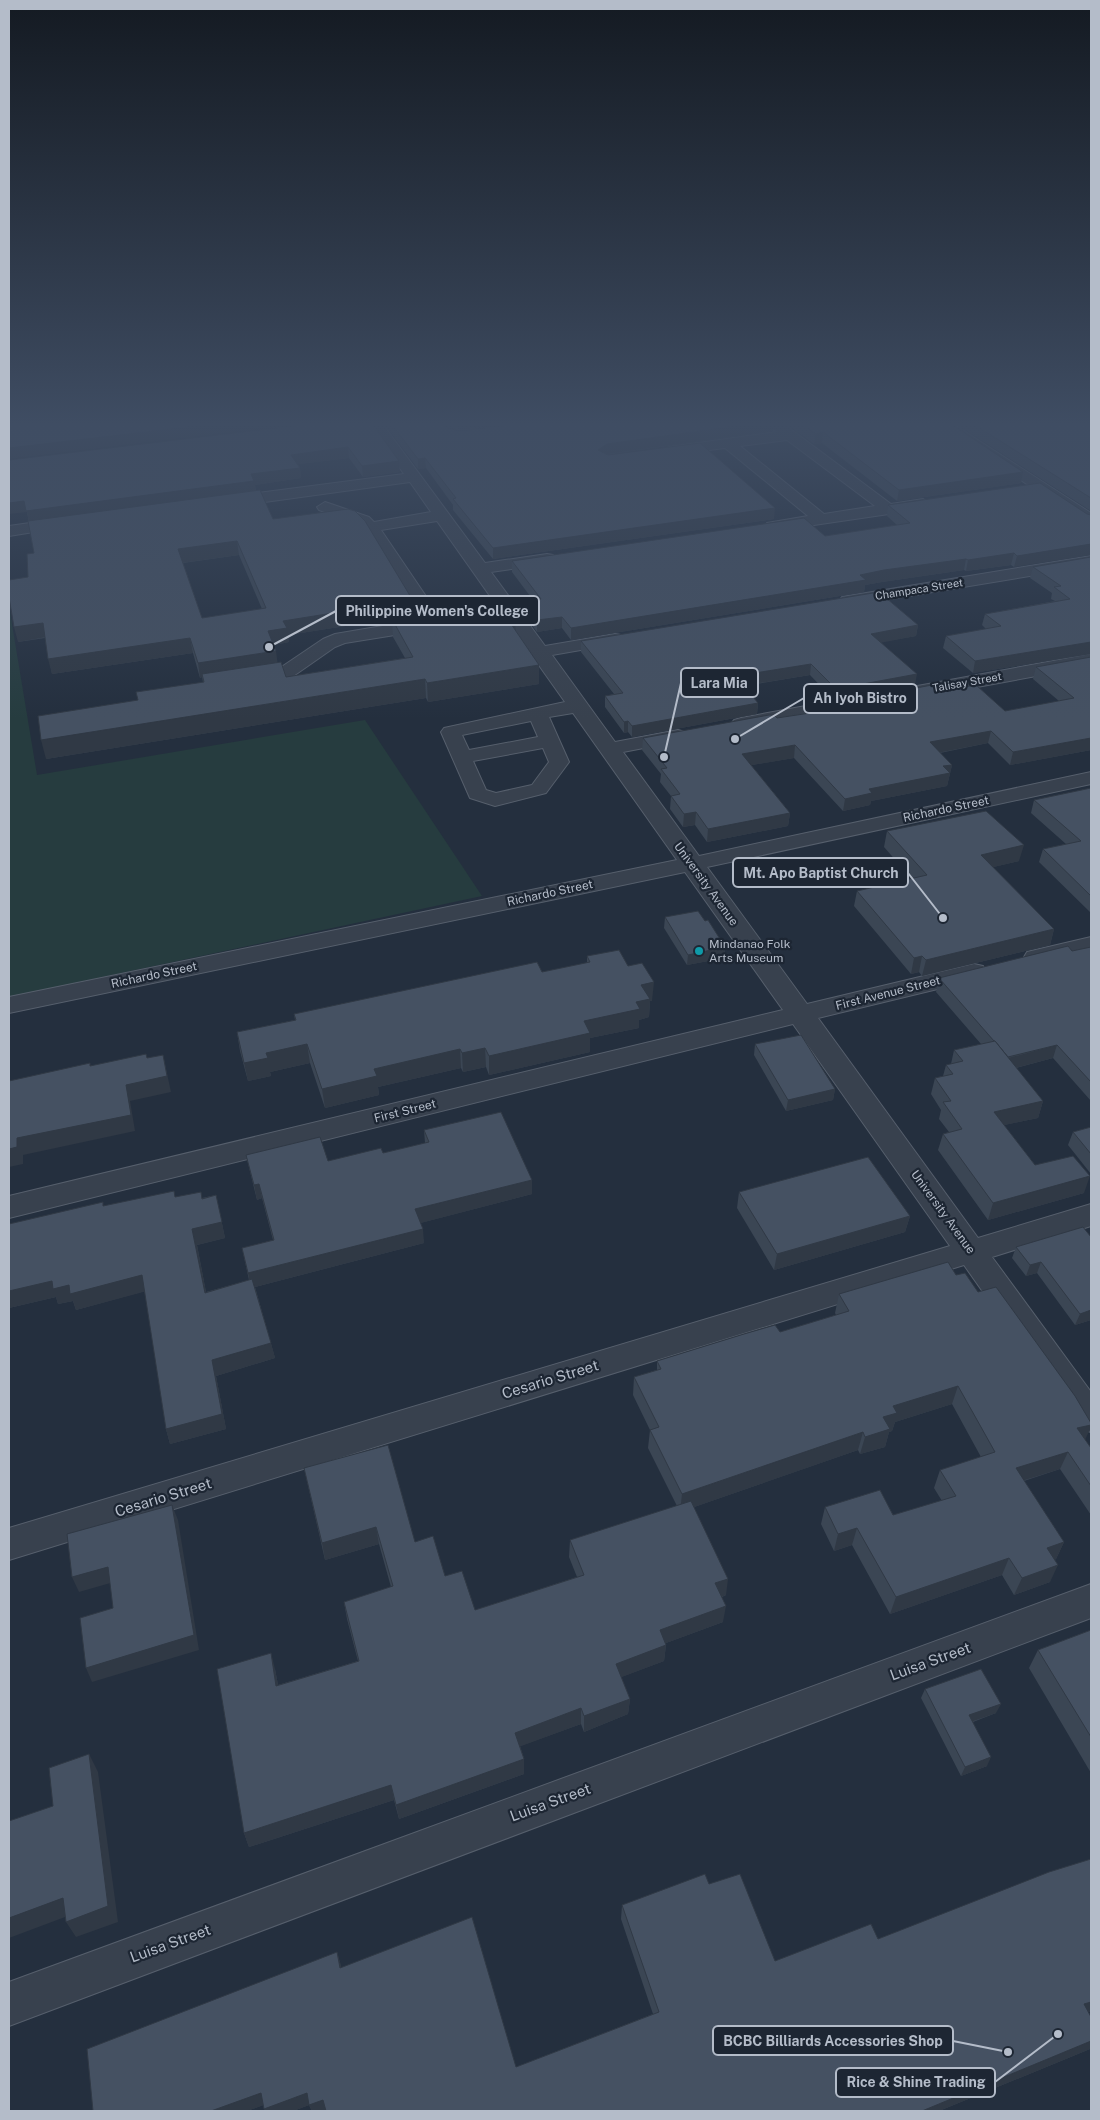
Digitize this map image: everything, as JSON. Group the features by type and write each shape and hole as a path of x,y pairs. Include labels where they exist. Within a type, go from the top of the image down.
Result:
{"street":[{"path":"9,531 82,521"},
{"path":"364,521 371,527 436,623"},
{"path":"371,527 407,521"},
{"name":"University Avenue","path":"447,521 480,569 502,613 539,652 1091,1418"},
{"path":"753,529 808,521"},
{"path":"480,569 558,557"},
{"name":"Champaca Street","path":"833,604 1091,561"},
{"path":"237,680 285,673 330,643 341,638 464,619"},
{"path":"539,652 627,638"},
{"name":"Talisay Street","path":"724,727 1091,660"},
{"path":"538,714 559,762 539,789 495,800 477,794 451,732 459,729 577,706"},
{"path":"608,749 695,733"},
{"path":"462,757 550,740"},
{"name":"Richardo Street","path":"9,1005 691,864 1091,778"},
{"name":"First Avenue Street","path":"801,1014 1091,944"},
{"name":"First Street","path":"9,1207 801,1014"},
{"name":"Cesario Street","path":"9,1544 1091,1215"},
{"name":"Luisa Street","path":"9,2004 1091,1601"}],"green space":[{"path":"9,606 37,775 365,720 482,896 9,997"}],"building":[{"path":"28,521 365,521 415,604 385,609 383,605 283,621 287,628 268,631 276,651 198,663 190,638 48,659 43,623 14,627 9,597 9,580 28,577 27,554 34,553","holes":["237,541 266,608 202,618 178,549"]},
{"path":"471,521 684,521 493,548"},
{"path":"784,521 807,521 825,536 910,523 907,521 1091,521 1091,544 1017,556 1014,553 884,570 860,575 866,580 571,628 562,617 537,620 523,601 541,599 512,561"},
{"path":"1091,557 1091,642 975,661 946,636 1001,626 985,614 1070,599 1054,587 1061,586 1033,567"},
{"path":"879,592 918,625 871,634 917,674 836,689 811,664 736,676 758,703 632,726 628,721 624,722 605,696 623,693 581,641"},
{"path":"505,602 515,617 507,618 539,665 427,683 425,679 41,740 38,716 138,700 136,692 204,682 202,674 281,662 286,677 413,657 392,619"},
{"path":"1091,657 1091,738 1013,752 991,731 930,742 952,765 943,766 950,773 869,789 872,793 845,799 795,745 742,754 790,813 708,829 696,812 684,814 671,796 680,794 661,769 667,768 643,738 769,715 774,715 777,718 830,710 826,705 932,685 940,691 976,685 1005,711 1074,698 1036,667"},
{"path":"1091,788 1091,896 1043,849 1081,841 1034,800"},
{"path":"986,811 1024,845 981,855 1054,929 926,960 922,956 914,958 857,891 927,875 887,831"},
{"name":"Mindanao Folk Arts Museum","path":"698,911 705,921 708,920 725,947 688,955 665,917"},
{"path":"1068,946 1072,951 1091,947 1091,1082 1057,1045 1008,1057 939,978"},
{"path":"619,950 628,966 642,963 654,982 641,985 650,999 636,1002 640,1009 584,1021 590,1033 489,1056 485,1048 462,1053 460,1049 374,1069 377,1076 322,1089 307,1044 266,1053 268,1058 244,1063 237,1032 296,1020 294,1014 537,962 542,972 590,962 587,956"},
{"path":"801,1035 835,1089 788,1100 755,1044"},
{"path":"995,1041 1043,1101 994,1112 1035,1165 1073,1156 1090,1176 993,1203 943,1134 962,1129 943,1102 951,1101 935,1078 953,1074 946,1065 963,1061 954,1050"},
{"path":"146,1054 147,1058 163,1055 167,1076 126,1085 131,1115 17,1138 17,1147 9,1149 9,1081 90,1063 90,1066"},
{"path":"501,1112 532,1180 415,1209 423,1229 248,1273 242,1248 274,1240 259,1184 254,1185 246,1155 320,1137 328,1161 381,1148 383,1153 429,1142 424,1130"},
{"path":"1091,1127 1091,1154 1073,1132"},
{"path":"868,1157 910,1216 777,1254 739,1192"},
{"path":"174,1191 175,1197 201,1192 202,1199 216,1195 222,1222 192,1229 205,1293 252,1279 271,1343 212,1360 222,1414 166,1429 142,1275 70,1294 69,1285 53,1289 52,1281 9,1291 9,1224 103,1202 103,1206"},
{"path":"1083,1227 1091,1237 1091,1310 1080,1314 1041,1262 1030,1265 1016,1247"},
{"path":"948,1262 956,1275 965,1273 978,1292 996,1287 1075,1396 1091,1423 1091,1425 1077,1428 1091,1448 1091,1486 1068,1452 1016,1468 1064,1542 1047,1548 1058,1565 1022,1578 1009,1558 896,1597 857,1528 838,1534 825,1507 880,1490 893,1515 956,1496 940,1470 995,1452 958,1386 893,1406 897,1413 883,1417 890,1429 865,1437 863,1432 682,1494 650,1430 659,1427 634,1377 661,1369 657,1361 744,1334 775,1325 780,1332 849,1311 839,1294"},
{"path":"388,1445 415,1542 433,1536 445,1576 462,1571 475,1610 584,1575 570,1540 691,1501 728,1579 715,1583 726,1606 660,1630 666,1645 616,1664 630,1699 584,1716 581,1708 515,1733 524,1759 396,1805 391,1785 244,1833 217,1669 271,1653 276,1686 359,1661 344,1602 393,1586 376,1527 322,1543 304,1468"},
{"path":"172,1505 194,1635 86,1668 80,1618 113,1608 108,1567 72,1577 67,1534"},
{"path":"1091,1630 1091,1737 1038,1650"},
{"path":"981,1669 1001,1704 969,1715 991,1757 965,1767 925,1689"},
{"path":"89,1754 108,1906 66,1922 63,1898 9,1918 9,1821 53,1806 49,1768"},
{"path":"1091,1859 1091,2002 1084,2004 1091,2017 1091,2041 922,2111 326,2111 323,2100 309,2105 307,2093 264,2109 261,2093 211,2111 93,2111 87,2049 337,1952 340,1968 472,1917 516,2067 659,2012 622,1905 705,1874 709,1884 740,1874 775,1961 871,1924 878,1939 1049,1872"}],"place":[{"name":"Philippine Women's College","path":"269,647"},
{"name":"Ah Iyoh Bistro","path":"735,739"},
{"name":"Lara Mia","path":"664,757"},
{"name":"Mt. Apo Baptist Church","path":"943,918"},
{"name":"Mindanao Folk Arts Museum","path":"699,951"},
{"name":"Rice & Shine Trading","path":"1058,2034"},
{"name":"BCBC Billiards Accessories Shop","path":"1008,2052"}]}
